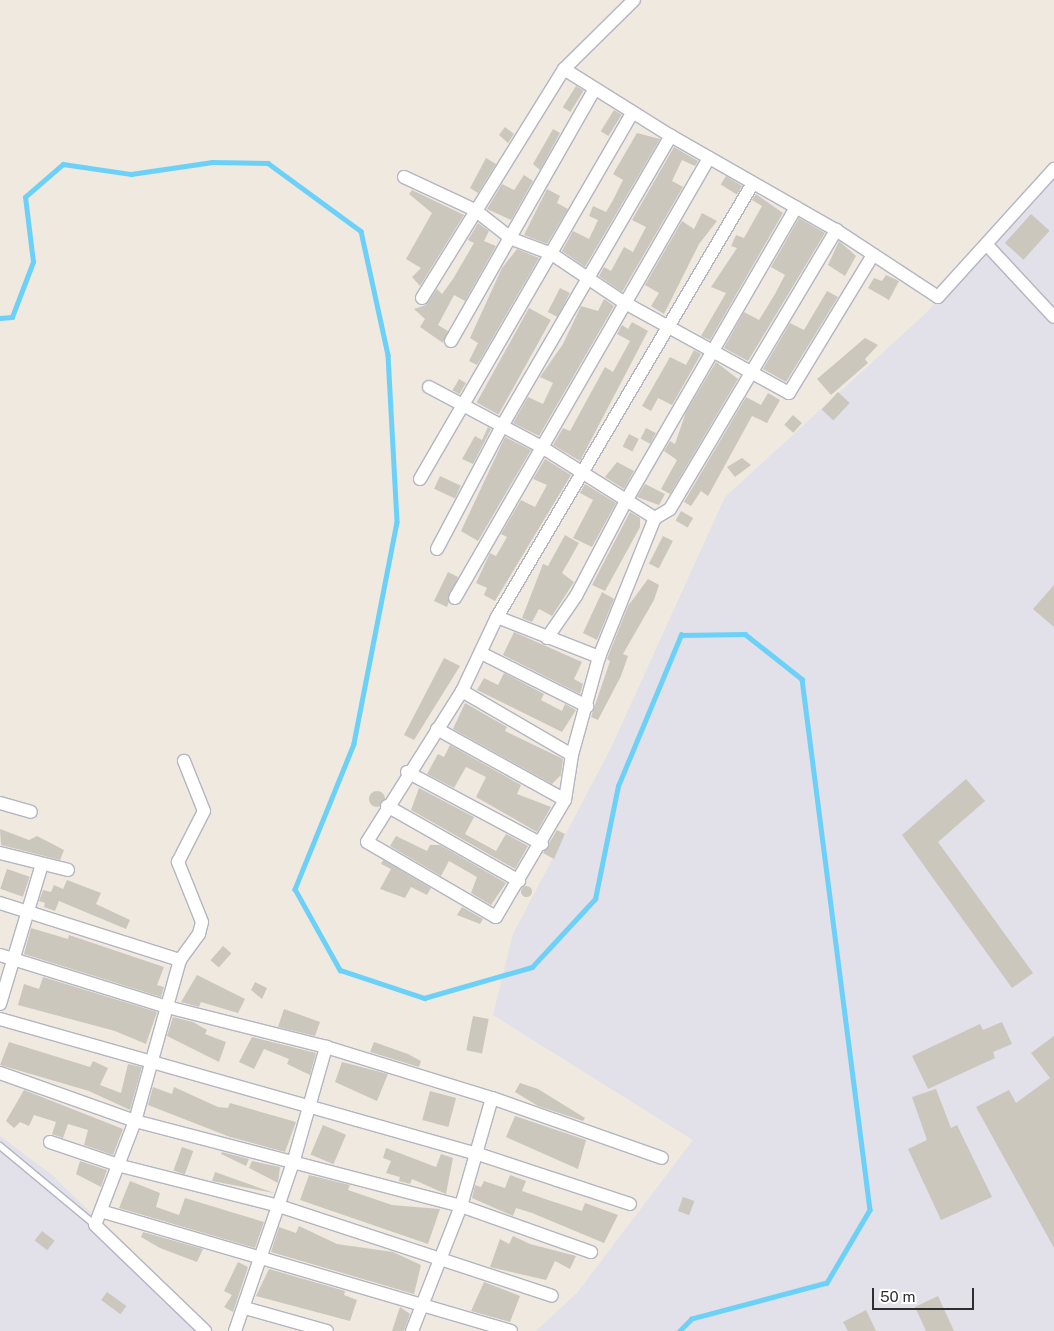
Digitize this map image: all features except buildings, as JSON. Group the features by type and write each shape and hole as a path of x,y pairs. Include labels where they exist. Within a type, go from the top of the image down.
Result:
{"street":[{"path":"422,298 564,69 634,0"},
{"path":"564,69 671,136 836,230 938,297 1054,169"},
{"path":"451,341 512,239 595,90"},
{"path":"420,479 633,112"},
{"path":"437,549 502,426 671,136"},
{"path":"455,598 540,446 709,158"},
{"path":"404,177 475,210 512,239 552,254 625,303 789,393 873,254"},
{"path":"753,183 670,327 497,618 462,691 407,772 367,842 496,917 542,844 565,800 572,755 599,657 655,518 670,509 836,230"},
{"path":"547,638 576,596 627,499 796,207"},
{"path":"986,245 1054,317"},
{"path":"429,387 540,446 655,518"},
{"path":"497,618 599,657"},
{"path":"481,653 587,706"},
{"path":"462,691 572,755"},
{"path":"437,729 565,800"},
{"path":"184,761 204,811 178,862 202,922 199,934 180,960 149,1062 135,1121 121,1166 104,1212 95,1226 205,1331"},
{"path":"407,772 542,844"},
{"path":"0,803 31,812"},
{"path":"387,806 519,881"},
{"path":"0,852 68,870"},
{"path":"0,1004 42,864"},
{"path":"0,903 28,910 180,960"},
{"path":"0,955 167,1007 326,1047 492,1098 662,1158"},
{"path":"0,1019 475,1153 630,1204"},
{"path":"235,1331 245,1308 293,1163 326,1047"},
{"path":"0,1073 135,1121 461,1206 591,1252"},
{"path":"412,1331 426,1304 461,1206 492,1098"},
{"path":"50,1142 121,1166 279,1206 443,1256 552,1296"},
{"path":"104,1212 260,1259 426,1304 511,1331"},
{"path":"245,1308 327,1331"}],"lane":[{"path":"0,1146 95,1226"}],"shaded area":[{"path":"1054,179 1054,1331 536,1331 577,1293 693,1140 493,1015 513,934 611,748 725,497 926,313"},
{"path":"0,1136 52,1175 212,1331 0,1331"}],"waterway":[{"path":"0,318 12,317 33,262 25,197 63,164 131,174 212,162 268,163 361,231 388,355 397,522 354,744 295,889 340,970 424,998 532,967 595,899 618,786 681,635 745,634 802,679 870,1210 827,1283 692,1319 680,1331"}]}
